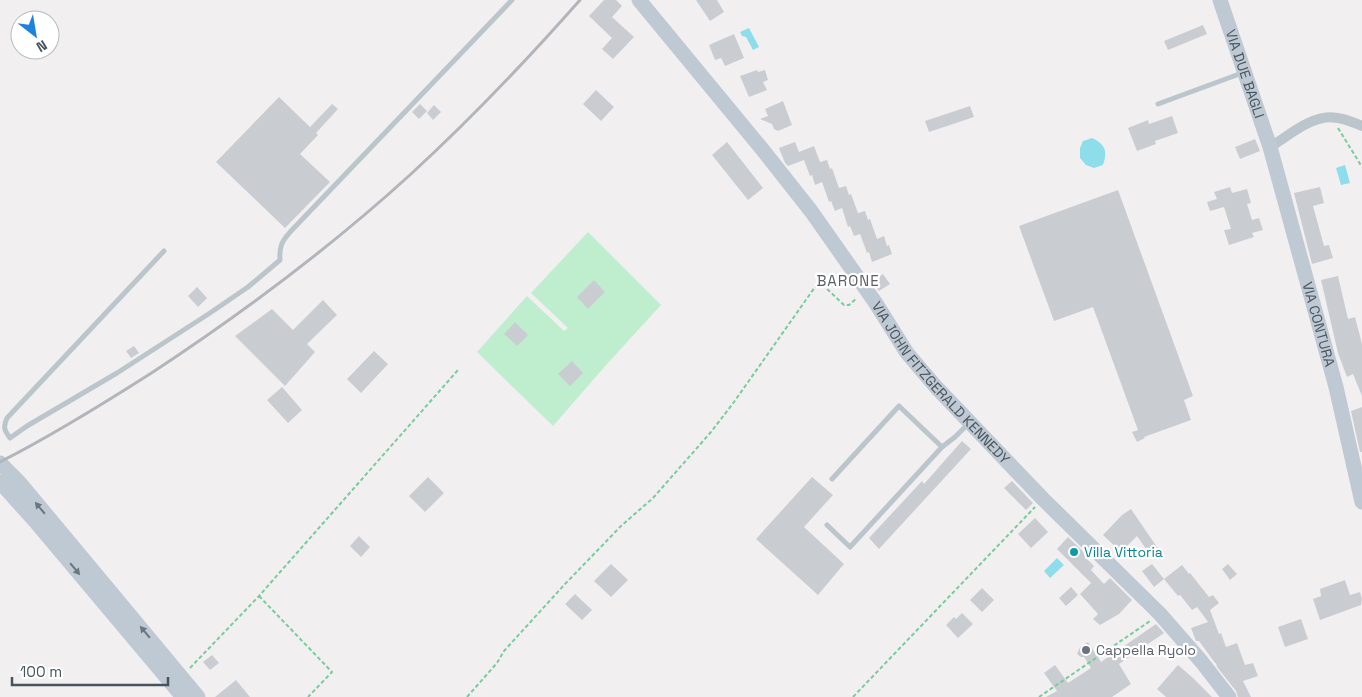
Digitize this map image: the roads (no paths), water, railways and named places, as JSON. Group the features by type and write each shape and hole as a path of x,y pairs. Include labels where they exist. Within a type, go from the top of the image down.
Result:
{"street":[{"name":"VIA JOHN FITZGERALD KENNEDY","path":"639,0 811,211 907,352 936,388 1043,499 1160,614 1229,697"},
{"name":"VIA DUE BAGLI","path":"1220,0 1270,147"},
{"path":"1270,147 1307,124 1324,117 1350,121 1362,126"},
{"name":"VIA CONTURA","path":"1270,147 1354,453 1362,502"},
{"path":"0,463 19,482 198,697"},
{"path":"0,482 183,697"}],"lane":[{"path":"164,251 7,418 4,424 5,431 10,438 117,373 210,313 248,287 280,260 279,250 291,231 512,0"},
{"path":"1158,104 1245,72"},
{"path":"832,479 899,406 942,447"},
{"path":"826,525 850,547 942,447 970,423"}],"water":[{"path":"749,28 759,47 753,50 746,37 742,36 740,32"},
{"path":"1092,138 1103,145 1105,152 1103,165 1094,168 1086,165 1080,158 1080,148 1083,141"},
{"path":"1345,165 1350,183 1341,185 1336,168"},
{"path":"1057,558 1064,565 1050,578 1044,571"}],"railway":[{"path":"0,462 78,419 153,372 254,302 318,253 381,201 477,111 580,0"}],"place":[{"name":"Villa Vittoria","path":"1074,552"},
{"name":"Cappella Ryolo","path":"1086,650"}],"district":[{"name":"BARONE","path":"848,280"}]}
